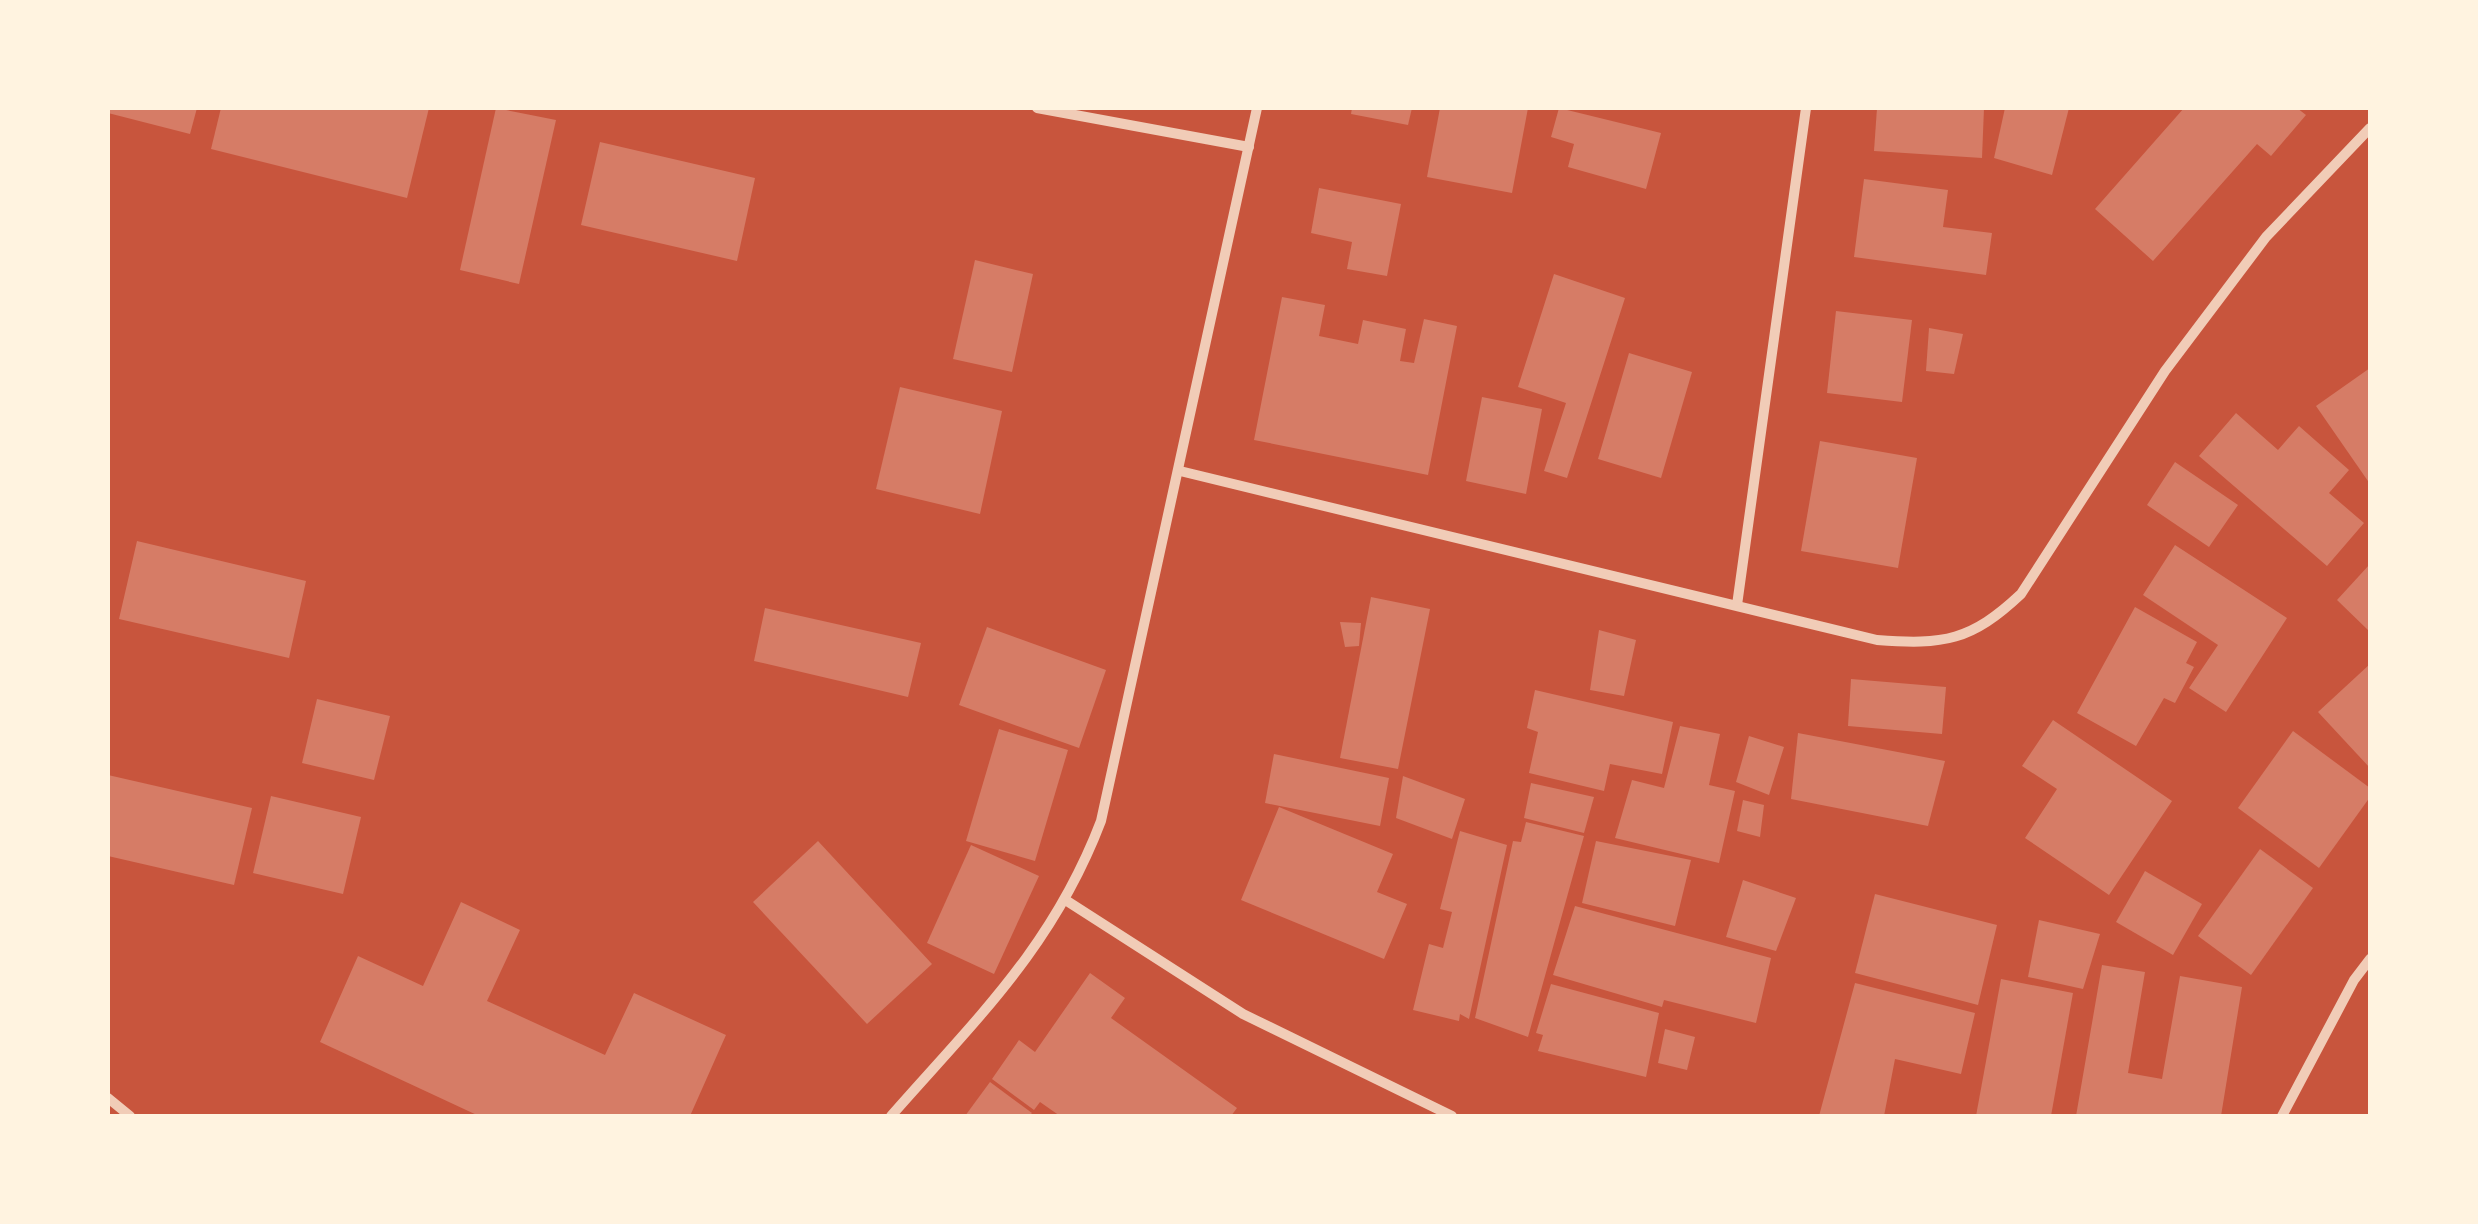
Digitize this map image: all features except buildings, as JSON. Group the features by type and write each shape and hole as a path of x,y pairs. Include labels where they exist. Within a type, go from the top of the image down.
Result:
{"street":[{"path":"1037,108 1249,148"},
{"path":"891,1116 1002,994 1066,901 1101,821 1258,108"},
{"path":"1737,605 1806,108"},
{"path":"1180,470 1877,640 1929,644 1962,636 1993,620 2021,594 2165,371 2266,237 2370,128"},
{"path":"1066,901 1243,1014 1452,1116"},
{"path":"2282,1116 2354,980 2370,959"},
{"path":"108,1098 130,1116"}]}
